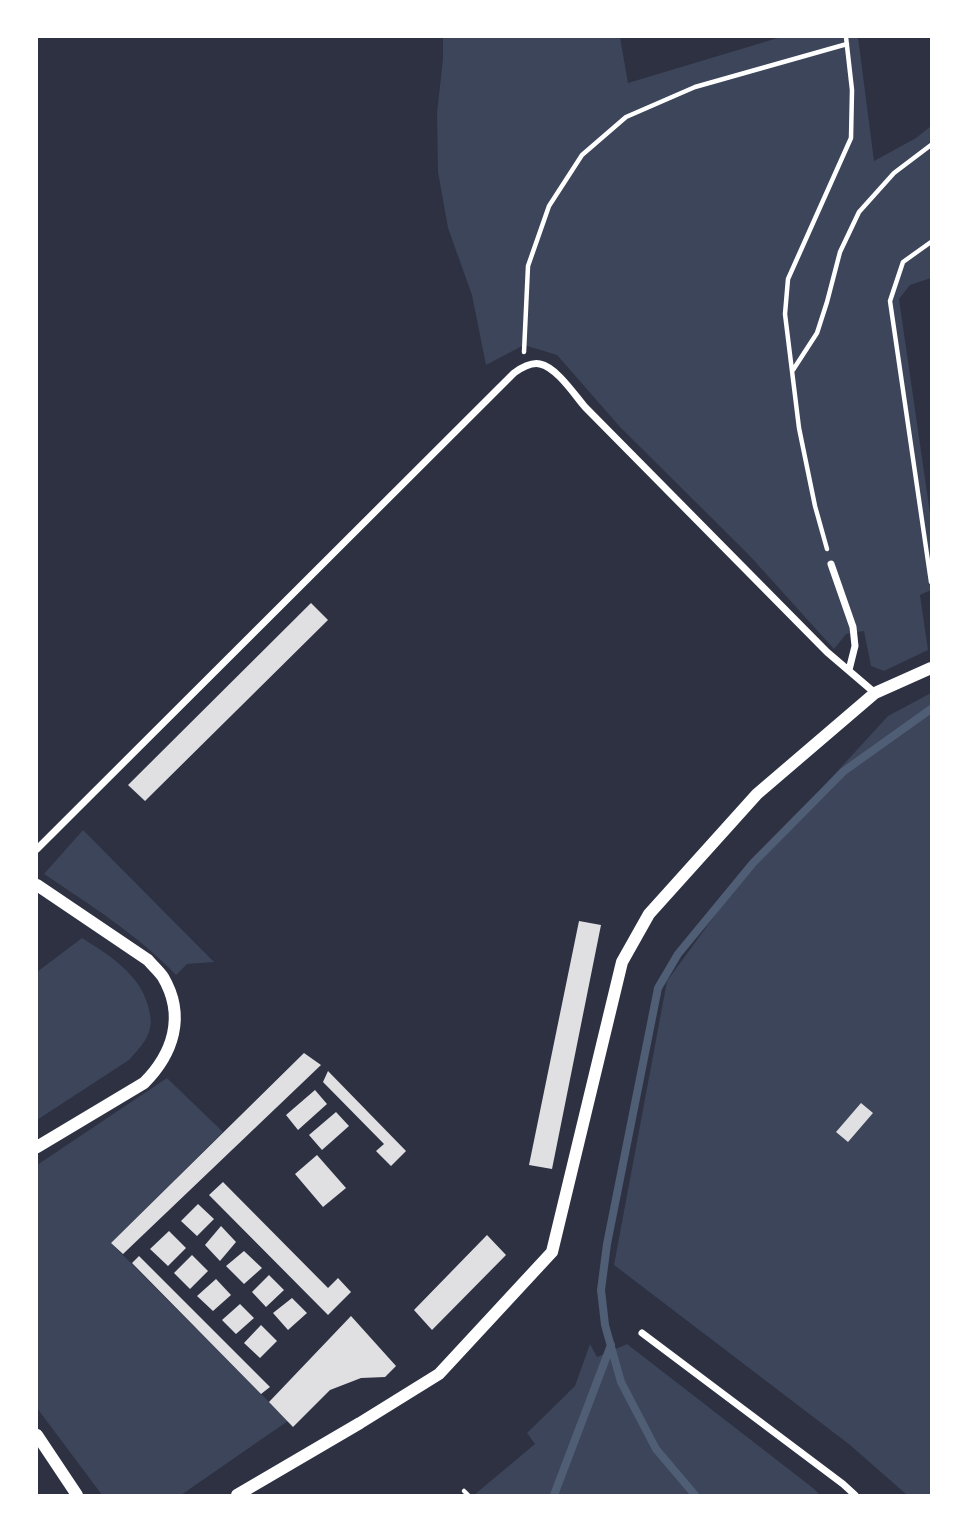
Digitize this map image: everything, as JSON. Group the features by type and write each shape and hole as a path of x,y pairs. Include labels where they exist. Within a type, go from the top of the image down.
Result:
{"street":[{"path":"37,849 504,383 524,367 538,363 553,370 585,407 827,652 875,693"},
{"path":"831,564 853,627 855,646 849,670"},
{"path":"237,1495 439,1374 552,1252 622,962 649,914 757,794 875,693 931,668"},
{"path":"37,885 148,960 162,977 171,995 174,1015 173,1035 167,1054 157,1070 144,1083 37,1147"},
{"path":"642,1333 855,1495"},
{"path":"37,1436 77,1495"}],"path":[{"path":"831,564 814,506 799,428 785,314 789,279 851,138 852,90 846,37"},
{"path":"524,367 528,266 549,206 582,155 626,117 695,87 847,44"},
{"path":"793,371 817,333 840,252 859,212 894,173 931,145"},
{"path":"931,242 903,262 890,301 931,582"}],"shaded area":[{"path":"443,37 620,37 628,83 781,37 858,37 874,161 916,138 931,126 931,278 910,285 899,299 931,520 931,590 920,595 928,650 884,671 871,666 864,631 846,634 834,649 749,555 620,427 557,355 524,345 486,365 472,295 448,228 438,172 437,113"},
{"path":"931,693 931,1495 907,1495 850,1445 614,1265 667,981 753,863 888,716"},
{"path":"83,830 214,962 187,964 176,975 130,934 44,874"},
{"path":"82,938 122,966 138,984 149,1009 150,1028 145,1041 129,1060 37,1120 37,972"},
{"path":"167,1078 223,1132 111,1243 288,1421 181,1495 102,1495 37,1408 37,1165"},
{"path":"590,1344 597,1357 627,1344 820,1495 474,1495 535,1444 527,1433 575,1386"}],"building":[{"path":"311,603 328,620 145,801 128,785"},
{"path":"579,921 601,925 552,1169 529,1165"},
{"path":"304,1053 321,1065 123,1254 111,1243"},
{"path":"328,1071 406,1151 391,1166 376,1151 384,1144 323,1082"},
{"path":"315,1090 327,1104 298,1130 286,1115"},
{"path":"861,1103 873,1113 848,1142 836,1132"},
{"path":"336,1112 349,1126 322,1150 309,1135"},
{"path":"317,1155 346,1188 323,1207 295,1174"},
{"path":"223,1182 328,1288 338,1278 351,1292 328,1315 209,1195"},
{"path":"198,1204 214,1219 197,1236 181,1221"},
{"path":"221,1226 236,1242 220,1261 205,1245"},
{"path":"169,1231 186,1248 168,1266 150,1249"},
{"path":"487,1235 506,1255 432,1330 414,1310"},
{"path":"244,1251 262,1268 244,1284 226,1266"},
{"path":"192,1255 208,1271 190,1289 174,1273"},
{"path":"139,1256 270,1387 261,1394 132,1263"},
{"path":"269,1275 284,1290 266,1307 252,1292"},
{"path":"216,1279 231,1295 213,1311 197,1296"},
{"path":"292,1298 307,1313 288,1330 273,1313"},
{"path":"240,1304 254,1318 236,1334 222,1320"},
{"path":"351,1316 396,1366 385,1377 361,1378 330,1390 293,1427 269,1402"},
{"path":"261,1325 277,1341 260,1358 244,1343"}],"waterway":[{"path":"695,1495 656,1449 621,1382 605,1325 601,1290 607,1244 658,988 678,954 753,863 844,771 931,709"},
{"path":"554,1495 611,1345"}]}
